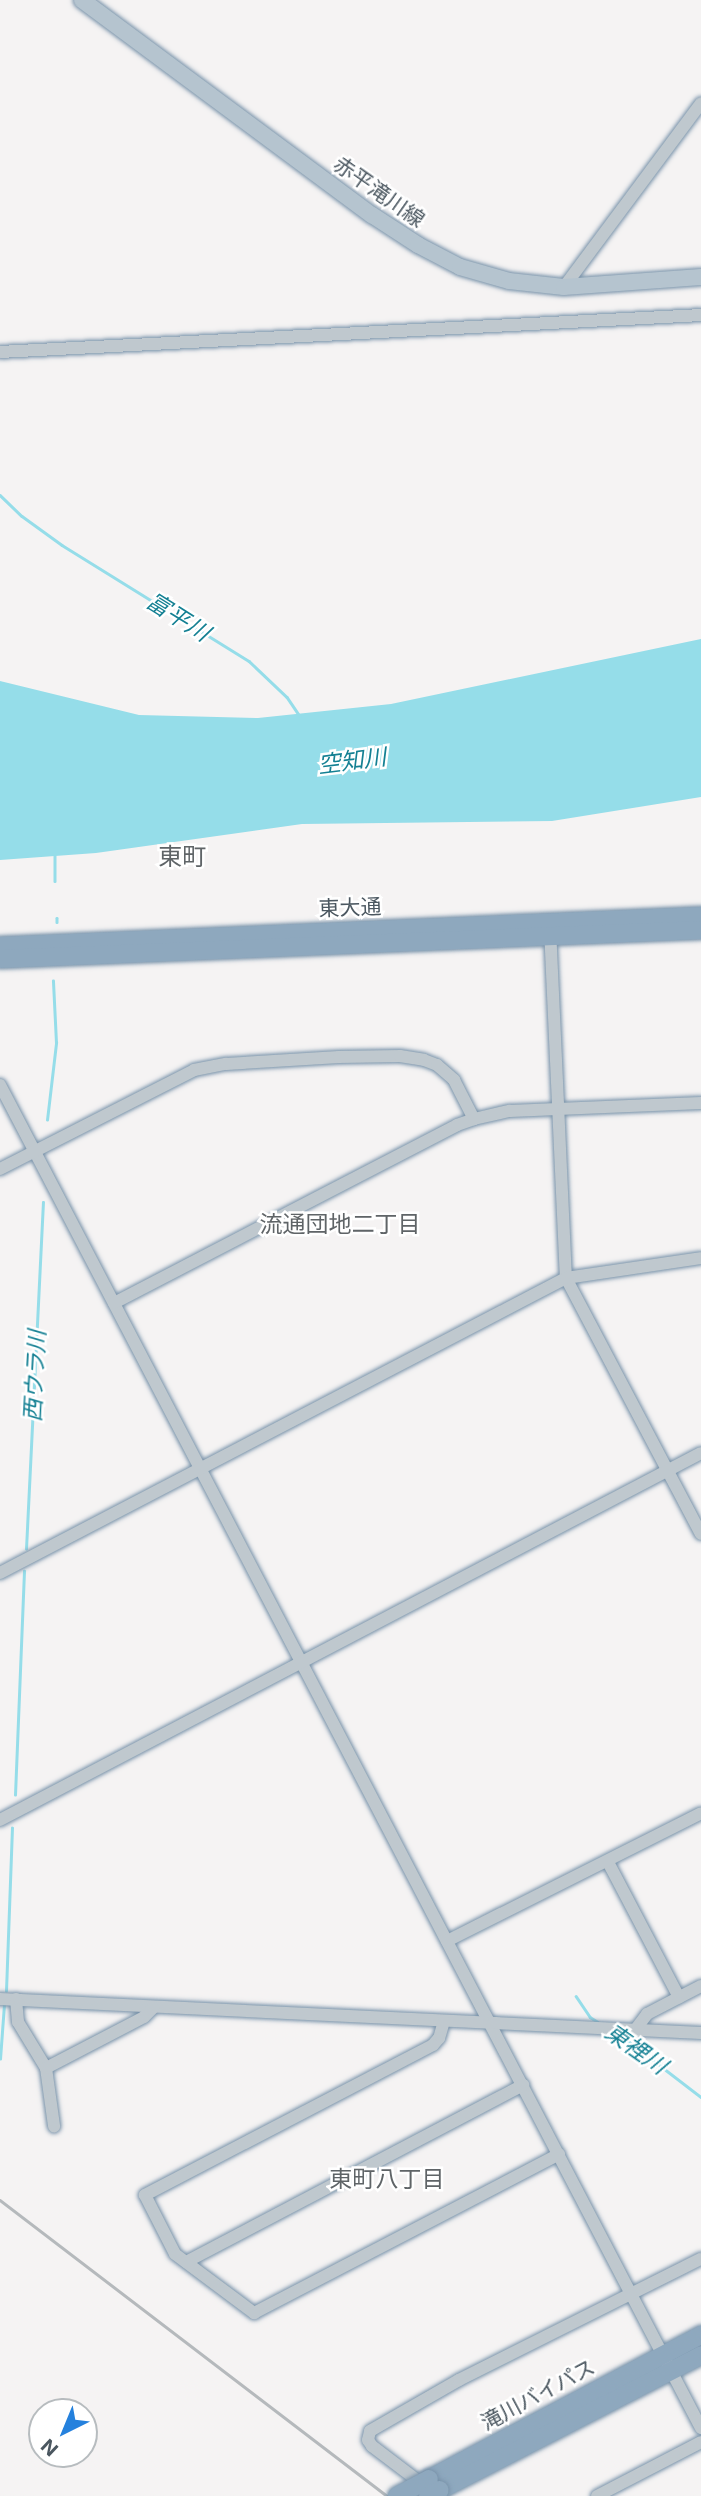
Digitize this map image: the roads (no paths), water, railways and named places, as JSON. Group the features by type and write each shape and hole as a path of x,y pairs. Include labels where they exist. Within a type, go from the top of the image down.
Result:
{"highway":[{"name":"東大通","path":"0,959 550,930 701,916"},
{"name":"東大通","path":"0,946 550,930 701,930"},
{"name":"滝川バイパス","path":"397,2496 434,2490 667,2363 701,2335"},
{"name":"滝川バイパス","path":"667,2363 701,2355"}],"main road":[{"name":"赤平滝川線","path":"82,0 372,215 418,245 460,267 485,275 564,287 701,277"}],"street":[{"path":"564,287 701,103"},
{"path":"0,352 701,315"},
{"path":"550,930 566,1278 701,1534"},
{"path":"0,1169 194,1070 226,1064 339,1057 400,1056 424,1060 438,1065 454,1080 474,1119"},
{"path":"0,1085 701,2428"},
{"path":"114,1303 457,1125 474,1119 510,1111 701,1103"},
{"path":"0,1573 566,1278 701,1258"},
{"path":"0,1820 701,1453"},
{"path":"447,1941 701,1813"},
{"path":"608,1862 679,1997"},
{"path":"635,2030 647,2014 701,1986"},
{"path":"0,1999 701,2033"},
{"path":"16,1999 19,2022 46,2068 54,2126"},
{"path":"46,2068 144,2017 153,2008"},
{"path":"444,2021 439,2038 433,2045 145,2195 175,2254 254,2313 559,2154"},
{"path":"186,2262 523,2085"},
{"path":"434,2490 372,2446 368,2440 370,2431 459,2380 701,2259"},
{"path":"597,2496 701,2442"}],"water":[{"name":"空知川","path":"701,639 701,797 552,821 302,824 96,853 0,860 0,681 139,715 258,718 391,704"}],"waterway":[{"name":"富平川","path":"0,495 22,516 62,545 249,661 287,697 300,716"},
{"name":"西ウラ川","path":"55,853 55,881"},
{"name":"西ウラ川","path":"47,1120 56,1043 53,981"},
{"name":"西ウラ川","path":"26,1549 43,1202"},
{"name":"西ウラ川","path":"15,1795 24,1571"},
{"name":"西ウラ川","path":"6,1991 12,1828"},
{"name":"東裡川","path":"576,1996 590,2017 598,2022"},
{"name":"西ウラ川","path":"0,2059 4,2005"},
{"name":"東裡川","path":"619,2034 701,2097"}],"railway":[{"path":"0,2200 387,2496"}],"district":[{"name":"東町","path":"182,857"},
{"name":"流通団地二丁目","path":"340,1224"},
{"name":"東町八丁目","path":"387,2179"}]}
